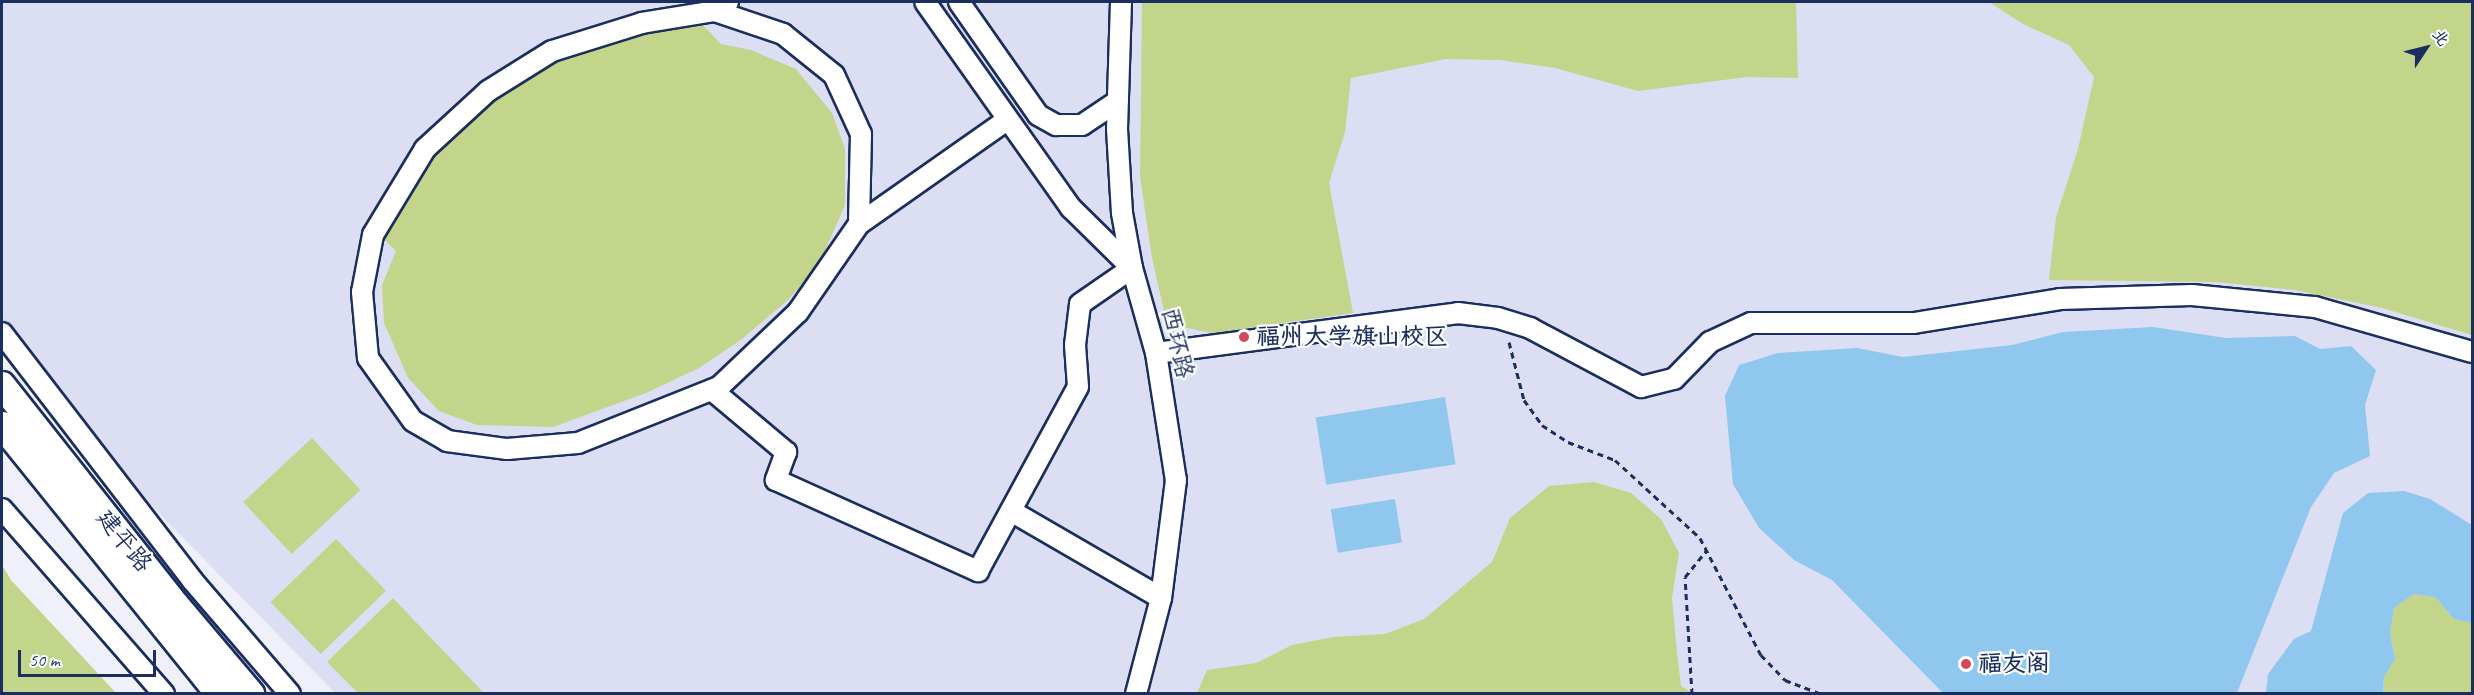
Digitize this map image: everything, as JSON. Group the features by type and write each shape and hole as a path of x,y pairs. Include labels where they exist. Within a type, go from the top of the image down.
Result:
{"main road":[{"name":"建平路","path":"2,386 163,589 251,693"},
{"name":"建平路","path":"2,425 219,693"}],"street":[{"path":"712,390 786,453 776,480 978,571 1078,387 1075,345 1080,304 1132,268 1071,208 925,2"},
{"path":"959,2 1038,115 1056,125 1082,125 1118,101"},
{"name":"西环路","path":"1121,2 1118,101 1122,213 1132,268 1156,352 1176,480 1161,598 1136,693"},
{"path":"859,224 861,134 834,75 783,34 721,6 642,23 552,51 488,91 425,149 373,235 362,292 368,358 414,421 447,441 507,449 578,443 712,390 798,312 859,224 1007,120"},
{"path":"1020,138 1047,120"},
{"path":"1156,352 1458,313 1505,320 1530,328 1641,387 1674,379 1710,342 1751,323 1914,323 2060,299 2192,295 2315,307 2472,352"},
{"path":"2,333 178,563 290,693"},
{"path":"2,509 164,693"},
{"path":"1011,512 1161,598"}],"path":[{"path":"1505,320 1524,400 1542,425 1568,442 1615,460 1700,538 1761,655 1785,681 1821,693"},
{"path":"1692,693 1685,577 1707,550"}],"shaded area":[{"name":"福州大学旗山校区","path":"2,2 2472,2 2472,693 335,693 148,502 28,356 2,317"}],"green space":[{"path":"1142,2 1796,2 1798,78 1747,77 1638,91 1555,68 1500,60 1446,59 1351,78 1345,132 1329,183 1353,313 1213,333 1167,324 1152,258 1140,177"},
{"path":"1989,2 2472,2 2472,335 2382,308 2295,290 2216,282 2049,280 2056,217 2078,149 2094,77 2069,45 2023,24"},
{"path":"698,20 721,44 751,50 796,69 832,113 845,149 845,205 820,262 789,299 742,339 699,368 646,393 553,427 477,425 439,411 408,378 384,323 382,285 396,251 381,236 431,154 493,98 567,54"},
{"path":"312,438 360,490 292,554 243,502"},
{"path":"1594,482 1631,493 1661,519 1679,553 1672,598 1677,652 1681,686 1692,693 1197,693 1207,670 1256,663 1292,645 1334,637 1385,634 1424,619 1492,562 1510,518 1549,486"},
{"path":"336,539 386,591 321,654 271,602"},
{"path":"2,565 11,580 116,693 2,693"},
{"path":"2414,594 2435,597 2454,619 2472,623 2472,693 2383,694 2384,677 2395,659 2390,632 2394,608"},
{"path":"393,598 484,693 358,693 327,662"}],"water":[{"path":"2153,327 2226,338 2295,336 2320,349 2351,346 2376,370 2365,405 2370,456 2334,473 2311,507 2237,693 1943,693 1832,580 1794,560 1759,528 1733,484 1725,396 1739,365 1778,353 1857,348 1903,357 2012,345 2063,332"},
{"path":"1445,397 1456,464 1326,485 1316,417"},
{"path":"2404,491 2430,499 2472,525 2472,623 2454,619 2435,597 2414,594 2394,608 2390,633 2395,659 2384,677 2383,693 2266,693 2268,674 2294,639 2311,631 2343,513 2368,493"},
{"path":"1395,499 1402,542 1338,553 1331,509"}],"place":[{"name":"福州大学旗山校区","path":"1244,337"},
{"name":"福友阁","path":"1966,664"}]}
